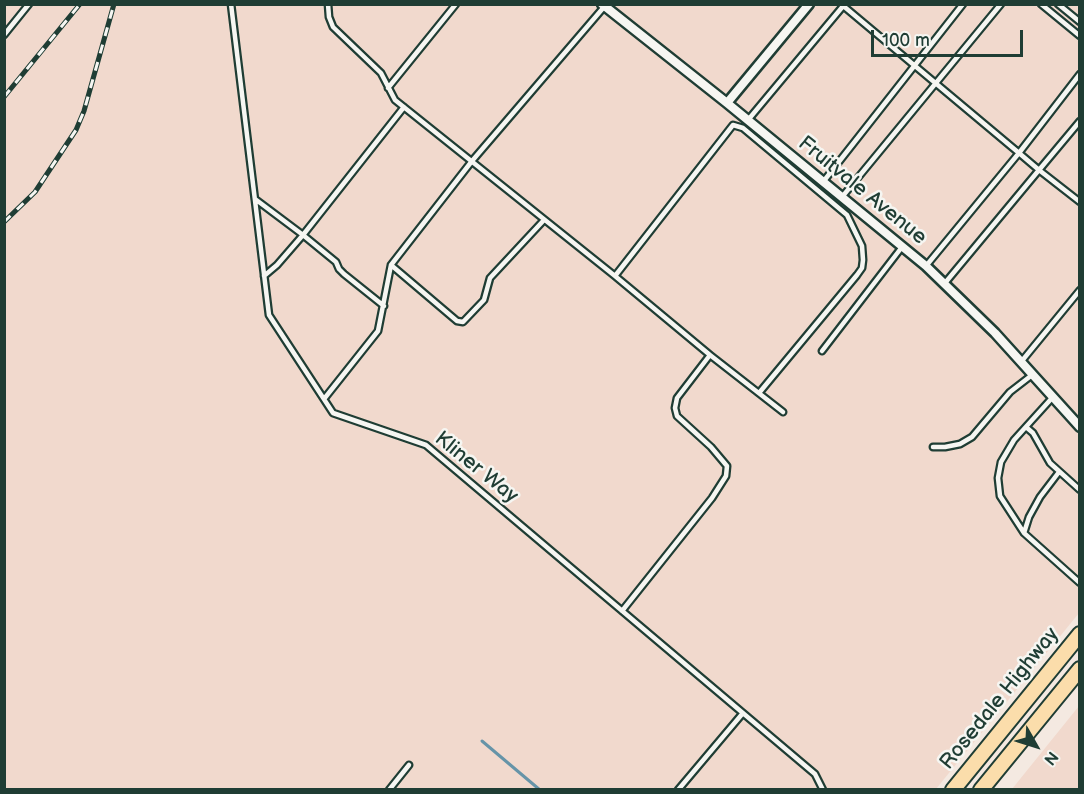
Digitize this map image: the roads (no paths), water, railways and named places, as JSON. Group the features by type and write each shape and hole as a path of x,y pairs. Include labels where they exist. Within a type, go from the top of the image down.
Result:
{"main road":[{"name":"Rosedale Highway","path":"953,789 1080,634"},
{"name":"Rosedale Highway","path":"981,789 1080,669"}],"street":[{"path":"727,103 809,4"},
{"name":"Fruitvale Avenue","path":"603,6 727,103 926,266 995,333 1080,427"}],"lane":[{"path":"4,35 29,4"},
{"name":"Kliner Way","path":"231,4 269,315 333,413 426,445 815,774 823,789"},
{"path":"328,4 333,27 381,74 395,100 783,412"},
{"path":"388,88 456,4"},
{"path":"823,182 963,4"},
{"path":"842,197 1001,4"},
{"path":"1041,4 1080,36"},
{"path":"1058,4 1080,22"},
{"path":"748,120 843,5 1080,202"},
{"path":"324,399 378,331 391,265 472,161 603,6"},
{"path":"926,266 1019,153 1080,74"},
{"path":"264,276 277,265 303,235 404,107"},
{"path":"945,283 1080,121"},
{"path":"615,276 734,125 743,128 847,215 862,246 864,260 857,275 759,393"},
{"path":"255,199 336,262 339,269 384,306"},
{"path":"391,265 457,321 463,322 484,300 490,278 544,220"},
{"path":"822,351 902,247"},
{"path":"1021,362 1080,290"},
{"path":"622,611 712,498 726,476 727,466 711,447 678,416 675,408 677,398 710,354"},
{"path":"933,447 960,444 972,437 1010,392 1032,375"},
{"path":"1052,398 1014,440 1002,462 998,478 1000,496 1024,533 1080,583"},
{"path":"1026,427 1033,433 1050,463 1080,490"},
{"path":"1024,533 1035,507 1059,472"},
{"path":"681,788 743,713"},
{"path":"388,789 410,765"}],"waterway":[{"path":"482,741 540,790"}],"railway":[{"path":"4,97 80,4"},
{"path":"4,222 35,192 76,130 84,111 114,4"}]}
